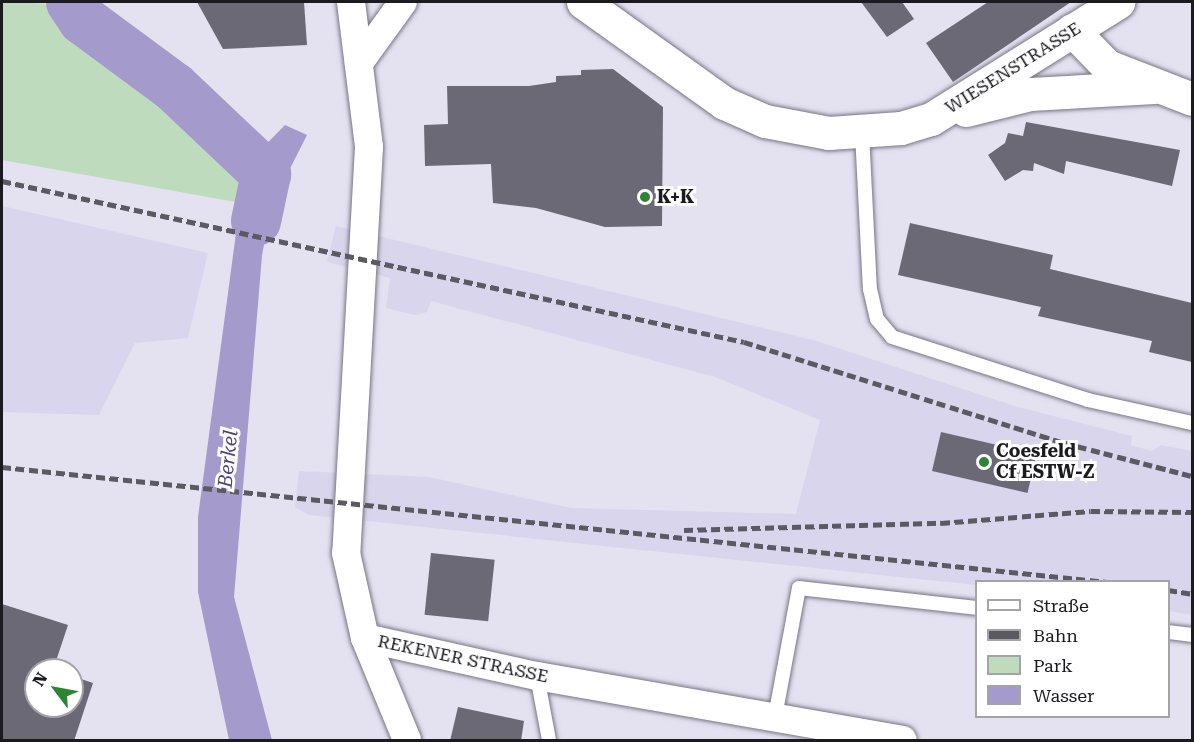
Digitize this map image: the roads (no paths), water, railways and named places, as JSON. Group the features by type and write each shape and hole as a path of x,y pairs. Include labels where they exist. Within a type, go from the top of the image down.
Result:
{"street":[{"name":"REKENER STRASSE","path":"351,2 369,147 365,258 346,553 365,638 537,676 902,741"},
{"path":"359,63 403,2"},
{"name":"WIESENSTRASSE","path":"583,2 700,88 745,112 812,131 862,133 931,119 1118,2"},
{"path":"1072,30 1107,66 1154,87 1192,99"},
{"path":"931,119 1030,94 1154,87"},
{"path":"365,638 407,741"}],"lane":[{"path":"862,133 870,289 877,319 892,337 1088,400 1192,423"},
{"path":"775,717 799,588 975,608"},
{"path":"1170,632 1192,635"},
{"path":"537,676 549,741"}],"water":[{"path":"285,125 307,135 272,204 262,255 234,597 272,740 229,740 198,592 198,517 245,166"}],"waterway":[{"name":"Berkel","path":"71,2 83,20 174,87 266,174 256,221"}],"railway":[{"path":"2,181 744,342 1065,443 1192,476"},
{"path":"2,467 1088,580"},
{"path":"684,530 941,523 1091,511 1192,512"},
{"path":"1170,590 1192,594"}],"place":[{"name":"K+K","path":"645,197"},
{"name":"Coesfeld Cf ESTW-Z","path":"984,462"}]}
